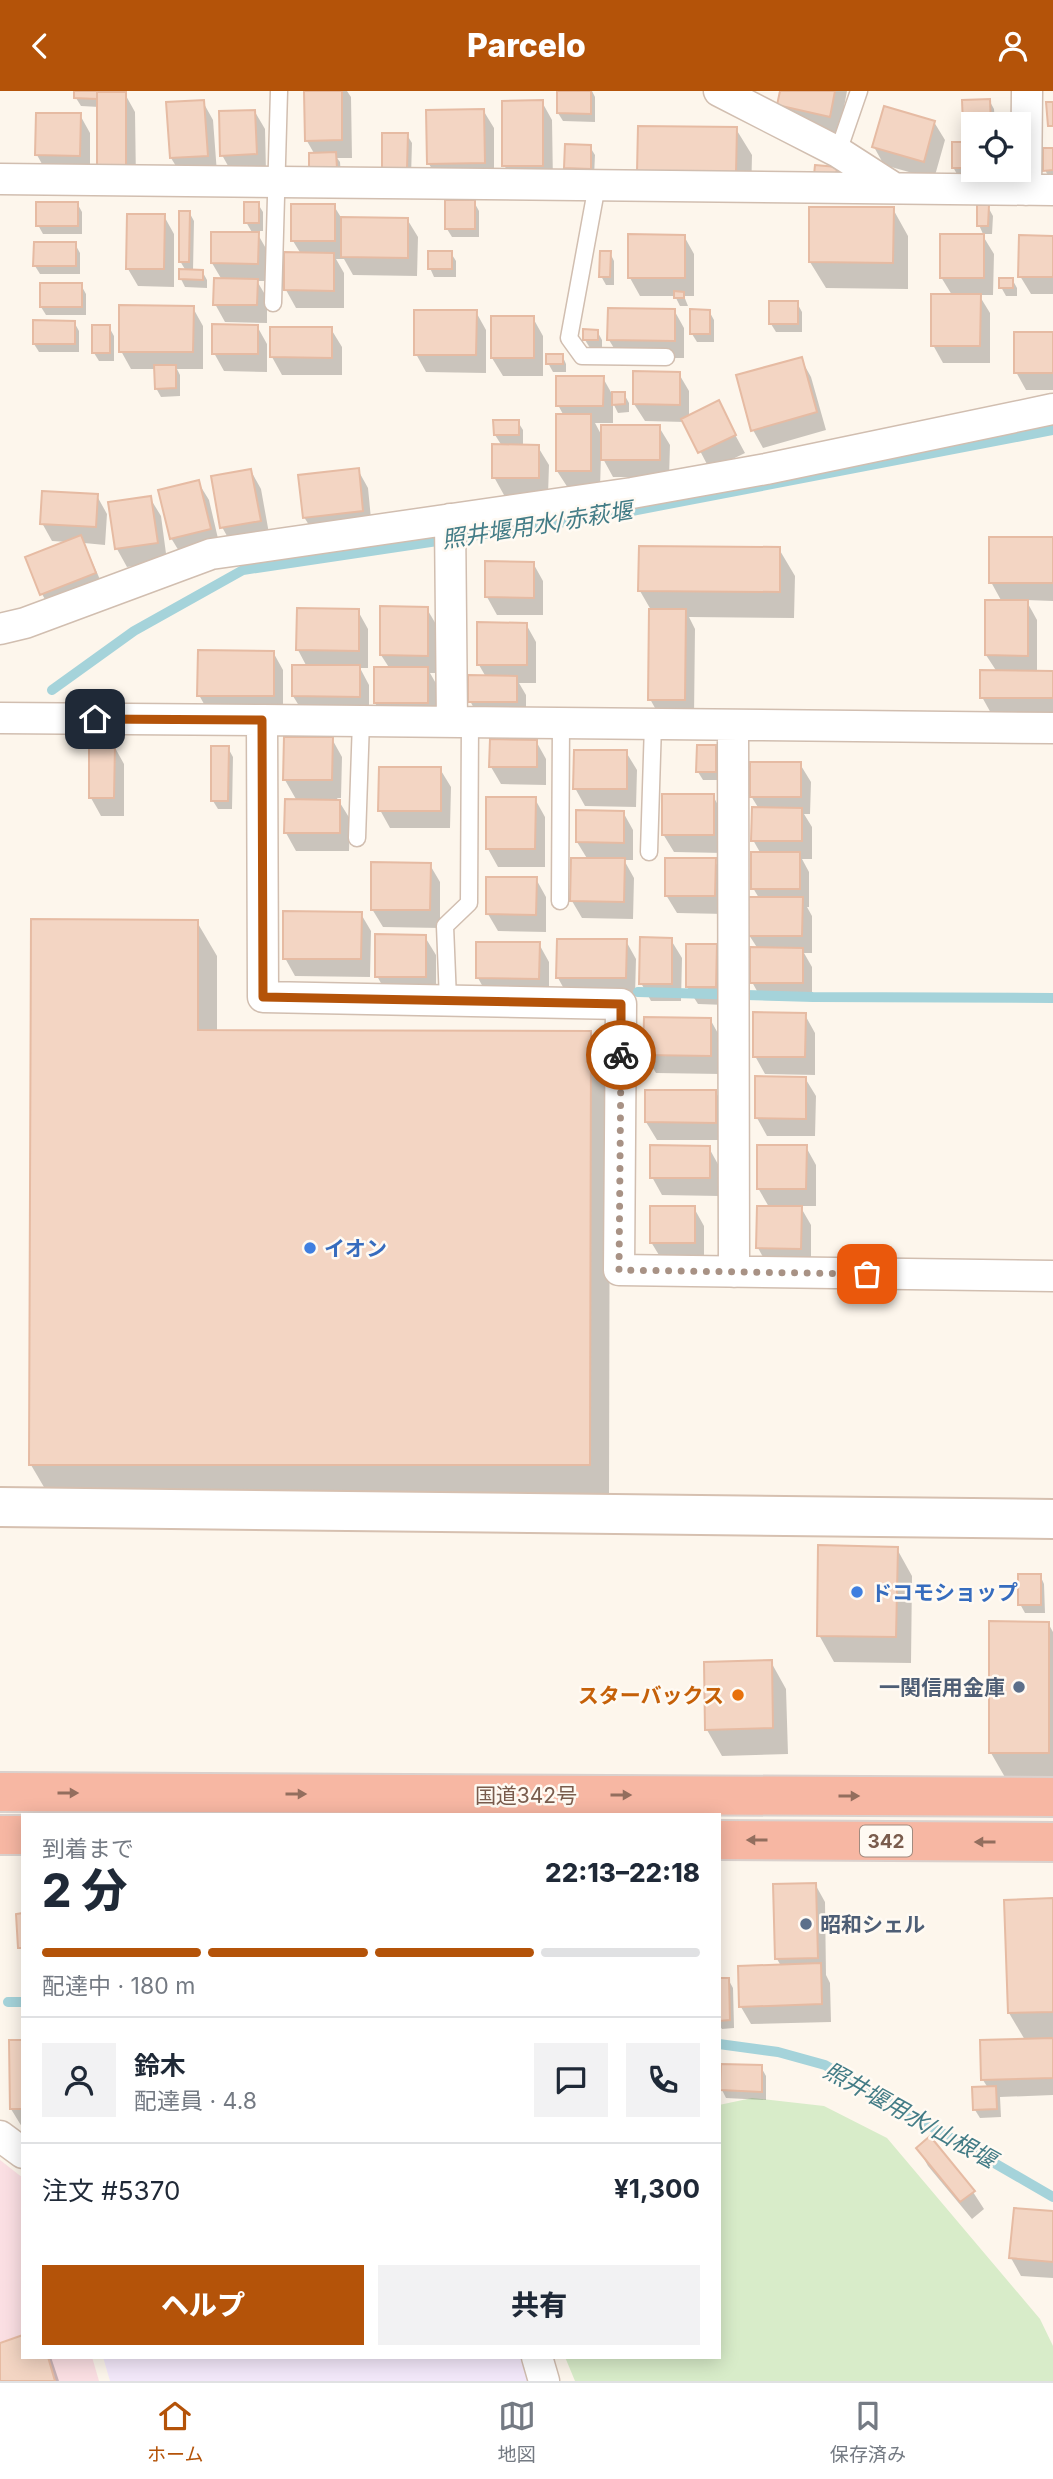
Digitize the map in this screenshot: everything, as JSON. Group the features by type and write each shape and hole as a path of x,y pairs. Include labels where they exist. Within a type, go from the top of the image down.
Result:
{"highway":[{"name":"国道342号","path":"0,1792 1053,1797"},
{"path":"0,1835 21,1835"},
{"name":"342","path":"721,1840 1053,1842"}],"street":[{"path":"719,91 838,152 894,188"},
{"path":"0,179 1040,190 1027,91"},
{"path":"0,629 25,623 211,554 632,493 766,469 1053,409"},
{"path":"450,519 461,722"},
{"path":"0,718 1053,728"},
{"path":"262,720 263,997 621,1004 619,1270 1053,1276"},
{"path":"733,725 734,1272"},
{"path":"0,1507 1053,1520"},
{"path":"0,2136 21,2152"},
{"path":"538,2359 544,2381"}],"lane":[{"path":"273,303 279,91"},
{"path":"838,152 859,91"},
{"path":"597,185 569,338 582,356 666,357"},
{"path":"357,838 361,721"},
{"path":"448,1000 445,926 470,903 461,722"},
{"path":"560,901 561,723"},
{"path":"649,852 653,724"}],"shaded area":[{"path":"0,2160 21,2176 21,2359 93,2359 99,2381 0,2381"},
{"path":"104,2359 550,2359 558,2381 110,2381"}],"green space":[{"path":"752,2098 824,2106 887,2138 1040,2319 1053,2346 1053,2381 575,2381 566,2359 721,2359 721,2105"}],"building":[{"path":"74,91 97,91 97,99 74,98"},
{"path":"304,91 342,91 342,140 305,141"},
{"path":"557,91 591,91 591,114 557,113"},
{"path":"780,91 835,91 830,117 777,105"},
{"path":"97,92 126,92 126,165 97,165"},
{"path":"990,99 991,112 962,112 962,100"},
{"path":"204,100 208,156 170,158 166,102"},
{"path":"543,100 543,166 502,166 502,101"},
{"path":"1046,102 1053,102 1053,126 1048,126"},
{"path":"884,106 935,121 924,162 872,147"},
{"path":"484,109 485,163 427,164 426,110"},
{"path":"255,110 257,154 220,156 219,111"},
{"path":"36,113 81,113 80,156 35,155"},
{"path":"638,126 737,127 736,173 637,172"},
{"path":"382,133 408,133 407,169 382,169"},
{"path":"952,142 961,142 961,168 952,168"},
{"path":"565,144 591,145 591,169 564,168"},
{"path":"1043,148 1053,148 1053,170 1043,171"},
{"path":"336,152 337,168 309,170 309,153"},
{"path":"815,165 837,167 836,176 814,175"},
{"path":"445,200 475,200 475,229 445,229"},
{"path":"36,202 78,202 78,226 36,226"},
{"path":"244,202 259,202 259,223 244,223"},
{"path":"291,204 335,204 335,241 291,241"},
{"path":"977,205 989,205 988,226 977,226"},
{"path":"809,207 894,207 893,263 809,262"},
{"path":"179,211 190,211 189,262 179,262"},
{"path":"127,214 165,214 164,269 126,269"},
{"path":"341,217 408,218 408,258 341,257"},
{"path":"211,232 259,232 258,264 211,263"},
{"path":"628,234 685,235 685,278 628,278"},
{"path":"940,234 984,234 984,278 940,278"},
{"path":"1019,235 1053,236 1053,277 1018,277"},
{"path":"34,242 76,242 76,266 33,266"},
{"path":"428,251 452,251 452,269 428,269"},
{"path":"600,251 611,251 610,277 599,277"},
{"path":"284,252 334,253 334,291 284,290"},
{"path":"179,269 203,270 203,280 179,279"},
{"path":"214,278 258,279 257,305 213,305"},
{"path":"999,278 1013,278 1013,288 999,288"},
{"path":"40,283 82,283 82,307 40,307"},
{"path":"674,291 684,292 684,298 674,298"},
{"path":"931,294 981,294 980,346 931,346"},
{"path":"769,301 798,301 798,324 769,324"},
{"path":"119,305 194,306 193,352 119,352"},
{"path":"608,308 675,309 675,341 607,340"},
{"path":"690,309 710,310 710,334 690,334"},
{"path":"414,310 477,310 476,355 414,355"},
{"path":"491,316 534,316 534,358 491,358"},
{"path":"33,320 75,321 75,344 33,344"},
{"path":"212,324 258,325 258,354 212,354"},
{"path":"92,325 110,325 110,353 92,353"},
{"path":"270,327 332,327 332,358 270,357"},
{"path":"583,329 598,330 598,340 583,340"},
{"path":"1014,332 1053,332 1053,373 1014,373"},
{"path":"546,354 563,354 563,364 546,364"},
{"path":"802,357 817,412 751,431 736,375"},
{"path":"154,365 176,365 176,388 155,389"},
{"path":"633,371 680,372 680,405 633,404"},
{"path":"556,376 604,376 603,406 556,406"},
{"path":"612,392 625,392 625,404 612,405"},
{"path":"719,400 736,435 698,453 681,419"},
{"path":"556,414 591,414 591,471 556,471"},
{"path":"493,420 519,420 519,435 494,435"},
{"path":"601,425 660,425 660,460 601,460"},
{"path":"492,444 539,445 539,478 492,478"},
{"path":"359,468 363,511 303,518 298,475"},
{"path":"251,469 261,521 220,528 211,476"},
{"path":"199,480 211,529 170,539 158,490"},
{"path":"42,491 98,494 96,527 40,524"},
{"path":"151,496 158,543 115,549 108,502"},
{"path":"81,535 96,573 40,595 25,557"},
{"path":"989,537 1053,537 1053,583 989,583"},
{"path":"639,546 780,547 780,592 638,591"},
{"path":"485,561 534,562 534,598 485,597"},
{"path":"985,600 1028,600 1028,656 985,655"},
{"path":"380,606 428,607 428,656 380,655"},
{"path":"297,608 359,609 359,651 296,650"},
{"path":"649,609 686,609 685,700 648,700"},
{"path":"477,622 527,623 527,665 477,665"},
{"path":"198,650 274,651 274,696 197,696"},
{"path":"292,665 360,665 360,697 292,696"},
{"path":"374,667 428,667 428,703 374,703"},
{"path":"980,670 1053,671 1053,698 980,698"},
{"path":"468,675 517,676 517,702 468,702"},
{"path":"284,737 333,737 332,780 283,780"},
{"path":"490,739 537,740 537,767 489,767"},
{"path":"89,744 115,744 114,798 89,798"},
{"path":"697,745 716,745 716,772 696,772"},
{"path":"211,746 229,746 228,801 211,801"},
{"path":"574,750 627,750 627,789 573,789"},
{"path":"750,762 801,762 801,797 750,797"},
{"path":"379,767 441,767 441,811 378,811"},
{"path":"662,794 714,794 714,835 662,835"},
{"path":"486,797 536,797 535,849 486,849"},
{"path":"285,799 340,800 340,833 284,833"},
{"path":"752,807 802,808 802,841 751,841"},
{"path":"576,810 624,811 624,843 576,842"},
{"path":"751,852 800,852 800,889 751,889"},
{"path":"571,858 625,858 624,902 570,901"},
{"path":"665,858 716,858 715,896 665,896"},
{"path":"371,862 431,863 430,910 371,910"},
{"path":"486,877 537,877 536,915 486,914"},
{"path":"748,897 803,897 802,936 748,936"},
{"path":"283,911 362,912 361,959 283,959"},
{"name":"イオン","path":"31,919 198,920 198,1030 591,1031 590,1465 29,1465"},
{"path":"375,934 426,935 426,977 375,977"},
{"path":"640,937 672,938 672,984 639,984"},
{"path":"557,939 627,939 626,978 556,978"},
{"path":"476,942 540,942 539,979 476,978"},
{"path":"686,944 717,944 716,987 686,987"},
{"path":"750,947 803,948 803,983 750,983"},
{"path":"753,1012 806,1013 805,1057 753,1057"},
{"path":"644,1017 711,1018 711,1056 643,1055"},
{"path":"755,1076 806,1077 806,1119 755,1118"},
{"path":"645,1090 716,1090 716,1123 645,1122"},
{"path":"650,1145 710,1146 710,1178 650,1178"},
{"path":"757,1145 807,1145 806,1189 757,1189"},
{"path":"650,1206 695,1206 695,1243 650,1243"},
{"path":"757,1206 802,1206 801,1249 756,1248"},
{"name":"ドコモショップ","path":"818,1545 898,1547 896,1637 817,1636"},
{"path":"1018,1574 1041,1574 1041,1605 1018,1605"},
{"name":"一関信用金庫","path":"989,1621 1049,1622 1049,1753 989,1753"},
{"name":"スターバックス","path":"772,1660 773,1728 705,1730 704,1662"},
{"path":"816,1883 818,1958 775,1959 773,1884"},
{"path":"1053,1898 1053,2012 1008,2013 1004,1900"},
{"path":"21,1913 21,1948 18,1948 16,1914"},
{"path":"821,1963 822,2004 739,2007 738,1966"},
{"path":"721,1978 729,1978 730,2020 721,2021"},
{"path":"1053,2038 1053,2078 981,2080 980,2040"},
{"path":"9,2040 21,2040 21,2109 10,2109"},
{"path":"721,2064 762,2065 762,2092 721,2090"},
{"path":"996,2086 997,2109 973,2110 972,2087"},
{"path":"930,2136 975,2191 960,2202 916,2148"},
{"path":"1014,2208 1053,2211 1053,2262 1009,2258"},
{"path":"21,2336 21,2359 49,2359 55,2381 0,2381 0,2343"}],"waterway":[{"name":"照井堰用水/赤萩堰","path":"52,690 134,631 243,570 611,515 1053,430"},
{"path":"638,992 813,997 1053,998"},
{"name":"照井堰用水/山根堰","path":"8,2002 21,2002"},
{"name":"照井堰用水/山根堰","path":"721,2044 778,2052 825,2065 1053,2197"}],"way so far":[{"path":"621,1055 619,1270 867,1274"}],"place":[{"name":"イオン","path":"310,1248"},
{"name":"ドコモショップ","path":"857,1592"},
{"name":"一関信用金庫","path":"1019,1687"},
{"name":"スターバックス","path":"738,1695"},
{"name":"昭和シェル","path":"806,1924"}],"route":[{"path":"95,719 262,720 263,997 621,1004 621,1055"}]}
